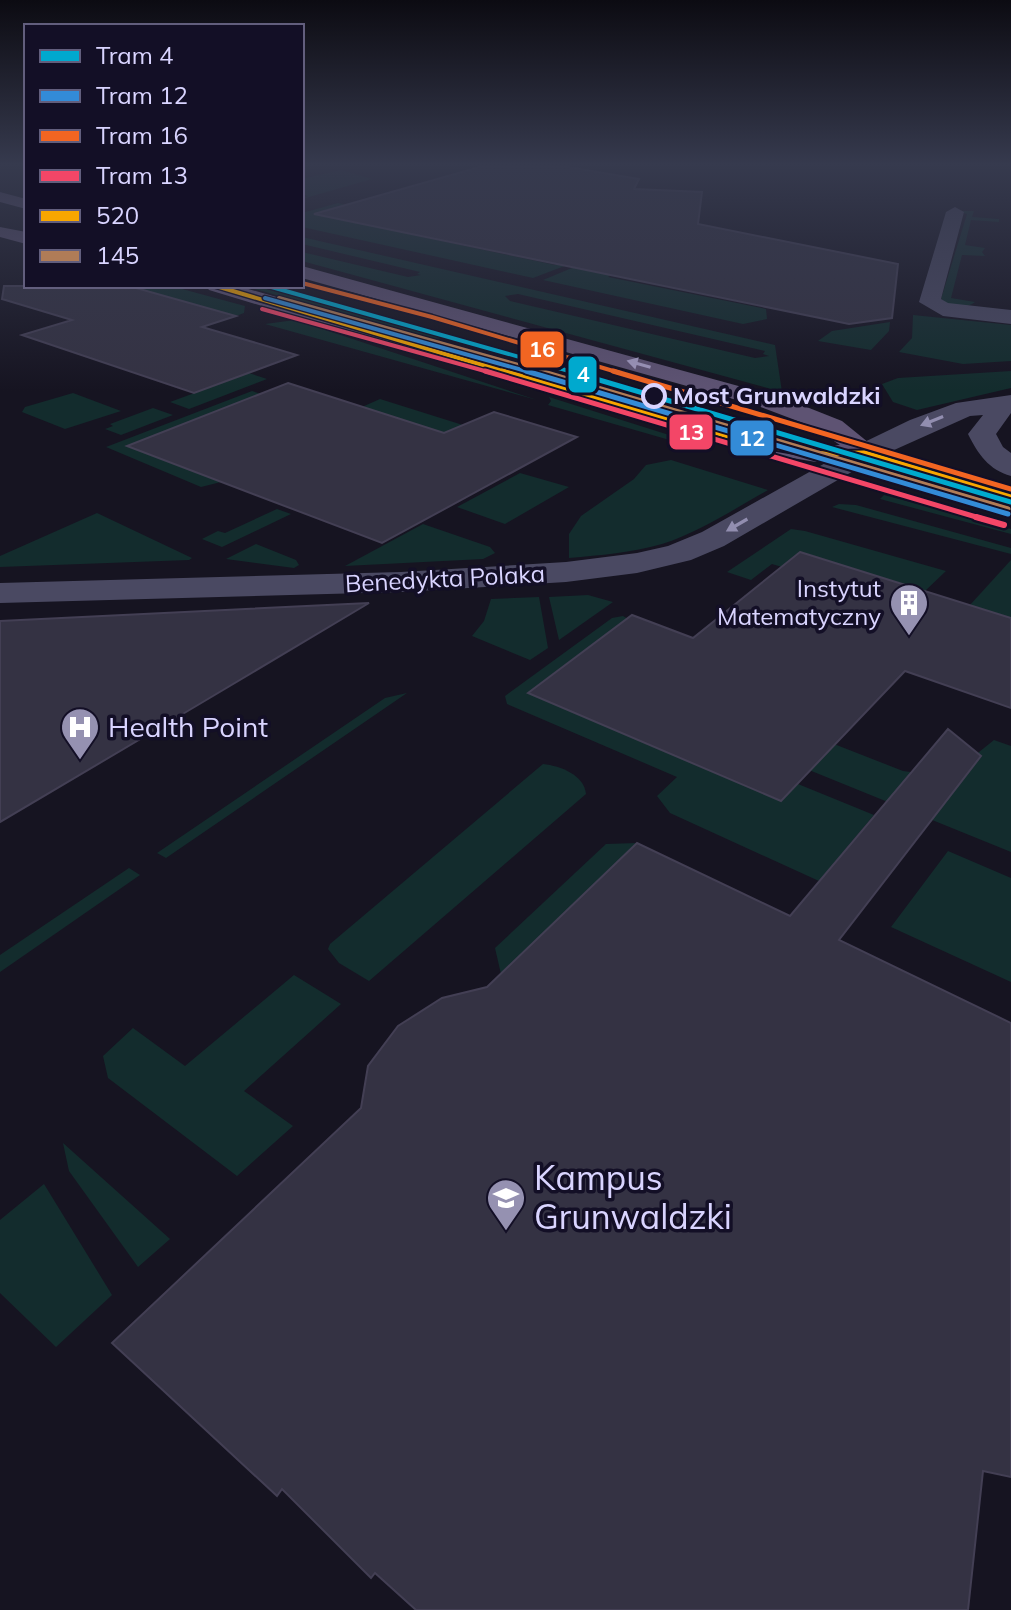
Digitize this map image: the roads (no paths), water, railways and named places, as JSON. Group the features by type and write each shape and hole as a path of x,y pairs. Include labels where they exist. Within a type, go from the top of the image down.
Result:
{"main road":[{"path":"304,273 767,401 809,416 851,437 864,453"},
{"path":"223,288 608,404 745,441 816,454 864,453 1011,497"}],"street":[{"path":"947,241 930,302 943,309 1011,317"},
{"path":"1008,404 982,434 991,452 1011,467"},
{"name":"Benedykta Polaka","path":"0,593 401,582 574,572 637,563 679,553 713,539 864,453 946,415 1008,404"}],"tram line":[{"name":"16","path":"304,284 432,317 1011,489"},
{"name":"4","path":"275,288 429,329 1011,502"},
{"name":"12","path":"265,298 426,341 1008,514"},
{"name":"13","path":"262,309 422,352 1004,525"}],"place":[{"name":"Most Grunwaldzki","path":"654,396"},
{"name":"Instytut Matematyczny","path":"909,637"},
{"name":"Health Point","path":"80,761"},
{"name":"Kampus Grunwaldzki","path":"506,1232"}]}
